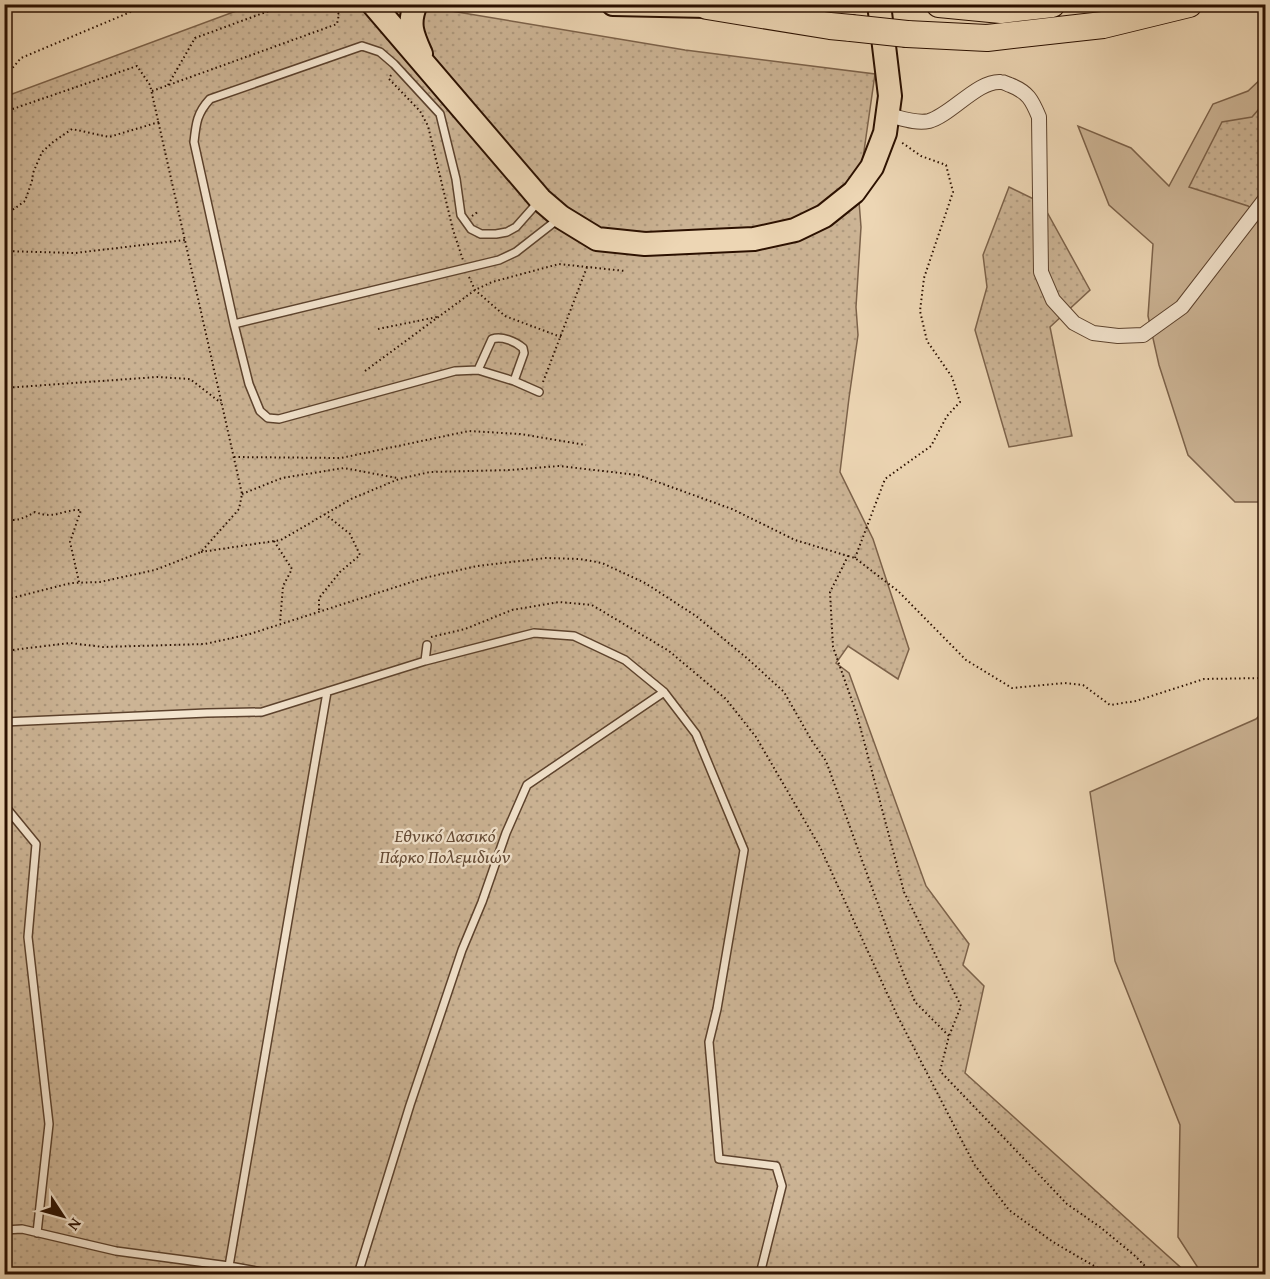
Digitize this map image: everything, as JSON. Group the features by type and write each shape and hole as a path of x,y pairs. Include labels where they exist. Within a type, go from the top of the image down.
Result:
{"highway":[{"path":"939,4 1001,10 1052,4"},
{"path":"702,5 830,26 907,34 987,38 1103,25 1189,4"}],"main road":[{"path":"373,4 540,199 561,217 597,239 645,244 754,239 795,230 824,216 854,192 872,167 887,124 890,96 879,4"},
{"path":"416,4 411,22 412,34 427,66"},
{"path":"613,4 702,5"}],"street":[{"path":"887,124 932,120 983,86 1001,81 1021,89 1032,100 1039,117 1041,272 1053,300 1074,323 1093,333 1118,336 1143,335 1182,307 1266,198"}],"lane":[{"path":"539,392 514,381 478,370 455,371 279,419 268,418 260,411 249,384 194,142 195,128 200,110 210,99 362,46 380,52 394,64 440,114 456,179 460,215 471,229 481,234 507,232 516,227 540,199"},
{"path":"234,324 499,260 516,252 561,217"},
{"path":"478,370 492,339 499,337 524,348 514,381"},
{"path":"4,722 261,712 425,661 534,633 574,636 625,660 664,692 696,734 744,850 717,1009 709,1042 719,1160 776,1166 782,1185 760,1275"},
{"path":"425,661 427,645"},
{"path":"228,1275 327,692"},
{"path":"358,1275 410,1105 462,950 482,902 506,833 527,785 664,692"},
{"path":"4,805 36,844 28,937 49,1124 37,1233"},
{"path":"4,1230 22,1229 116,1251 229,1266 273,1275"}],"path":[{"path":"4,78 21,58 134,11 141,4"},
{"path":"168,85 195,38 288,4"},
{"path":"152,91 337,24 339,14 318,4"},
{"path":"4,112 137,66 150,85 243,494 239,509 201,552"},
{"path":"4,212 14,209 25,201 33,181 33,173 42,153 72,129 109,137 159,122"},
{"path":"855,558 885,479 931,446 947,416 960,402 952,377 927,341 920,311 924,278 953,192 946,165 921,156 901,142 887,124"},
{"path":"4,251 75,253 185,240"},
{"path":"365,371 475,290 492,282 559,264 625,271"},
{"path":"539,392 587,267"},
{"path":"378,329 439,317"},
{"path":"4,388 157,377 190,380 222,403"},
{"path":"234,458 341,458 469,431 520,434 586,445"},
{"path":"4,600 71,583 100,582 155,570 201,552 281,540 351,499 399,479 430,472 559,466 638,475 732,509 795,540 855,558 898,591 966,660 1012,688 1065,683 1083,685 1110,705 1136,701 1204,679 1266,678"},
{"path":"243,494 282,478 344,468 399,479"},
{"path":"4,519 20,520 35,512 44,516 81,510 70,542 79,582"},
{"path":"319,611 319,598 340,572 360,555 350,534 325,514"},
{"path":"274,541 292,569 283,586 280,624"},
{"path":"848,556 830,592 833,647 857,715 904,892 961,1006 949,1036 940,1071 1067,1204 1134,1255 1153,1275"},
{"path":"4,651 70,643 103,647 205,644 250,634 424,578 477,566 546,558 580,559 602,563 645,583 696,616 784,692 826,762 915,1002 949,1036"},
{"path":"427,645 429,638 465,629 512,610 559,602 592,605 669,651 726,699 756,737 820,847 897,1015 974,1164 1009,1210 1053,1242 1108,1275"}],"green space":[{"name":"Εθνικό Δασικό Πάρκο Πολεμιδιών","path":"255,4 415,5 685,50 875,74 859,201 861,227 856,307 858,335 840,472 873,539 909,649 898,679 848,646 836,663 849,673 926,886 969,944 963,965 984,986 965,1073 1188,1274 5,1274 4,97"},
{"path":"1265,75 1265,502 1235,502 1188,455 1159,365 1148,316 1153,244 1109,205 1078,126 1131,148 1169,186 1213,104 1248,91"},
{"path":"1265,102 1265,220 1248,206 1189,187 1222,122 1252,117"},
{"path":"1009,187 1042,203 1090,290 1050,327 1072,436 1009,447 975,330 987,287 983,255"},
{"path":"1265,710 1265,1274 1202,1274 1178,1237 1180,1125 1115,961 1090,792 1256,719"}]}
